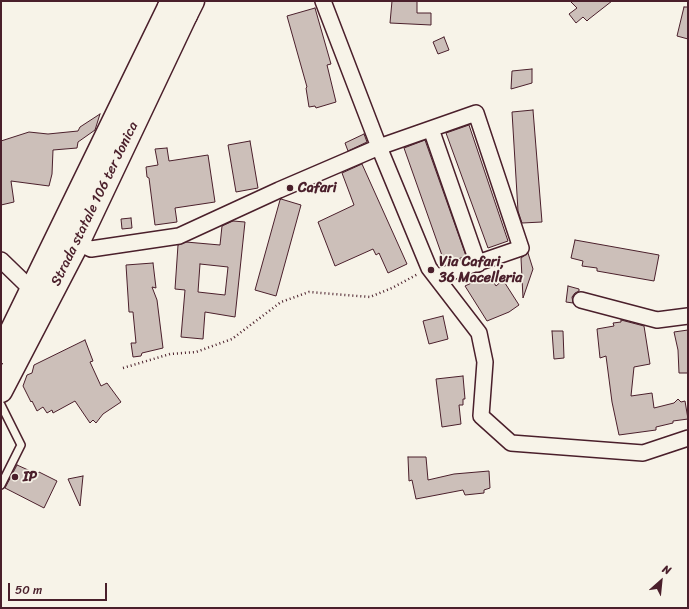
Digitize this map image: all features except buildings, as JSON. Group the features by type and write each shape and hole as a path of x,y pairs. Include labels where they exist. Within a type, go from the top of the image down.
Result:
{"main road":[{"name":"Strada statale 106 ter Jonica","path":"1,391 78,243 180,6"},
{"name":"Strada statale 106 ter Jonica","path":"1,352 180,6"}],"street":[{"path":"323,1 379,147 433,273 479,333 485,362 481,416 510,443 643,453 688,438"},
{"path":"78,243 91,249 179,236 279,190 379,147 476,114 521,248 478,264 433,273"},
{"path":"431,129 478,264"},
{"path":"1,260 32,290"},
{"path":"581,300 657,320 688,316"}],"lane":[{"path":"1,405 21,444 1,485"}],"path":[{"path":"123,368 170,354 196,352 232,339 281,302 309,292 370,298 433,273"}],"place":[{"name":"Cafari","path":"290,188"},
{"name":"Via Cafari, 36 Macelleria","path":"431,270"},
{"name":"IP","path":"15,477"}]}
